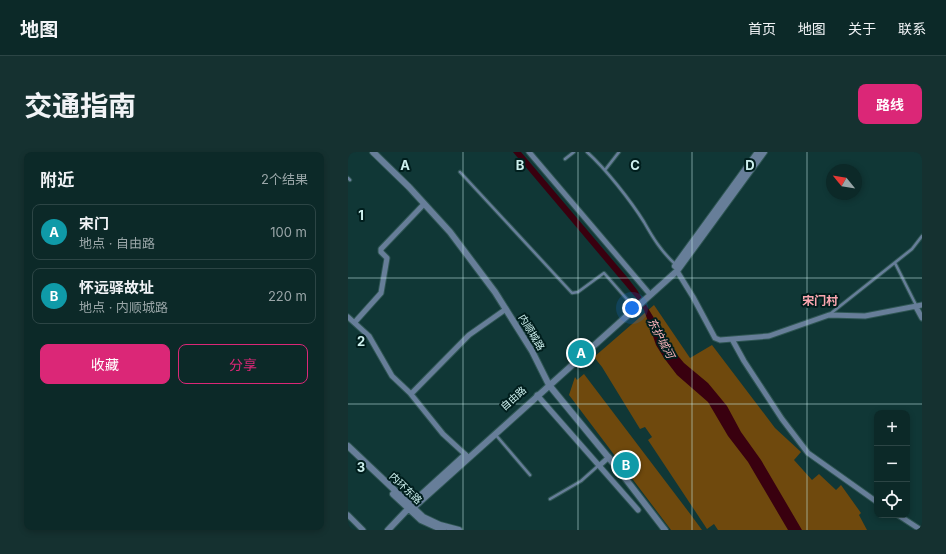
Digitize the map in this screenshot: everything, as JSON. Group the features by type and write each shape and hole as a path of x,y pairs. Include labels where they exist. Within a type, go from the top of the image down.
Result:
{"street":[{"name":"内顺城路","path":"372,152 450,232 495,292 532,351 548,383 609,457 665,530"},
{"path":"529,152 647,294"},
{"path":"676,268 758,152"},
{"path":"676,268 692,253 764,152"},
{"path":"355,322 383,289 387,258 381,252 381,249 424,204"},
{"path":"676,268 715,338 720,340 733,341 776,335 829,315 865,316 918,306 922,318"},
{"name":"自由路","path":"388,530 410,507 676,268"},
{"path":"412,394 469,335 506,309"},
{"path":"348,317 369,336 392,376 412,394 443,434 467,456"},
{"path":"733,341 744,361 782,419 808,453 874,500"},
{"name":"自由路","path":"467,456 494,434 548,383"},
{"path":"537,395 638,510"},
{"name":"内环东路","path":"348,446 410,507 421,520 443,530"},
{"name":"内环东路","path":"348,452 410,507 430,520 459,530"},
{"path":"600,465 609,457"},
{"path":"348,515 363,530"},
{"path":"903,518 921,530"}],"lane":[{"path":"565,160 574,152"},
{"path":"587,152 604,170 643,221 660,250 676,268"},
{"path":"604,170 619,152"},
{"path":"460,172 572,293 578,292 604,273 634,305"},
{"path":"829,315 916,246 922,236"},
{"path":"895,263 918,306"},
{"path":"494,434 530,475"},
{"path":"550,498 581,481 600,465"}],"shaded area":[{"path":"654,305 690,358 712,345 775,428 801,452 794,460 812,480 819,474 836,490 841,485 861,513 859,515 867,530 718,530 714,524 707,529 648,440 652,437 645,427 640,429 602,367 594,357"},
{"path":"584,374 702,530 671,530 569,395 575,377 577,380"}],"water":[{"name":"东护城河","path":"513,152 521,152 627,277 637,290 674,351 684,363 708,383 727,406 741,432 761,460 802,530 788,530 748,462 728,436 708,402 677,375 664,358 656,345 644,310 637,299"}],"building":[{"path":"626,460 630,464 628,466 624,462"}],"place":[{"name":"宋门","path":"581,353"},
{"name":"怀远驿故址","path":"626,465"}],"district":[{"name":"宋门村","path":"820,300"}]}
